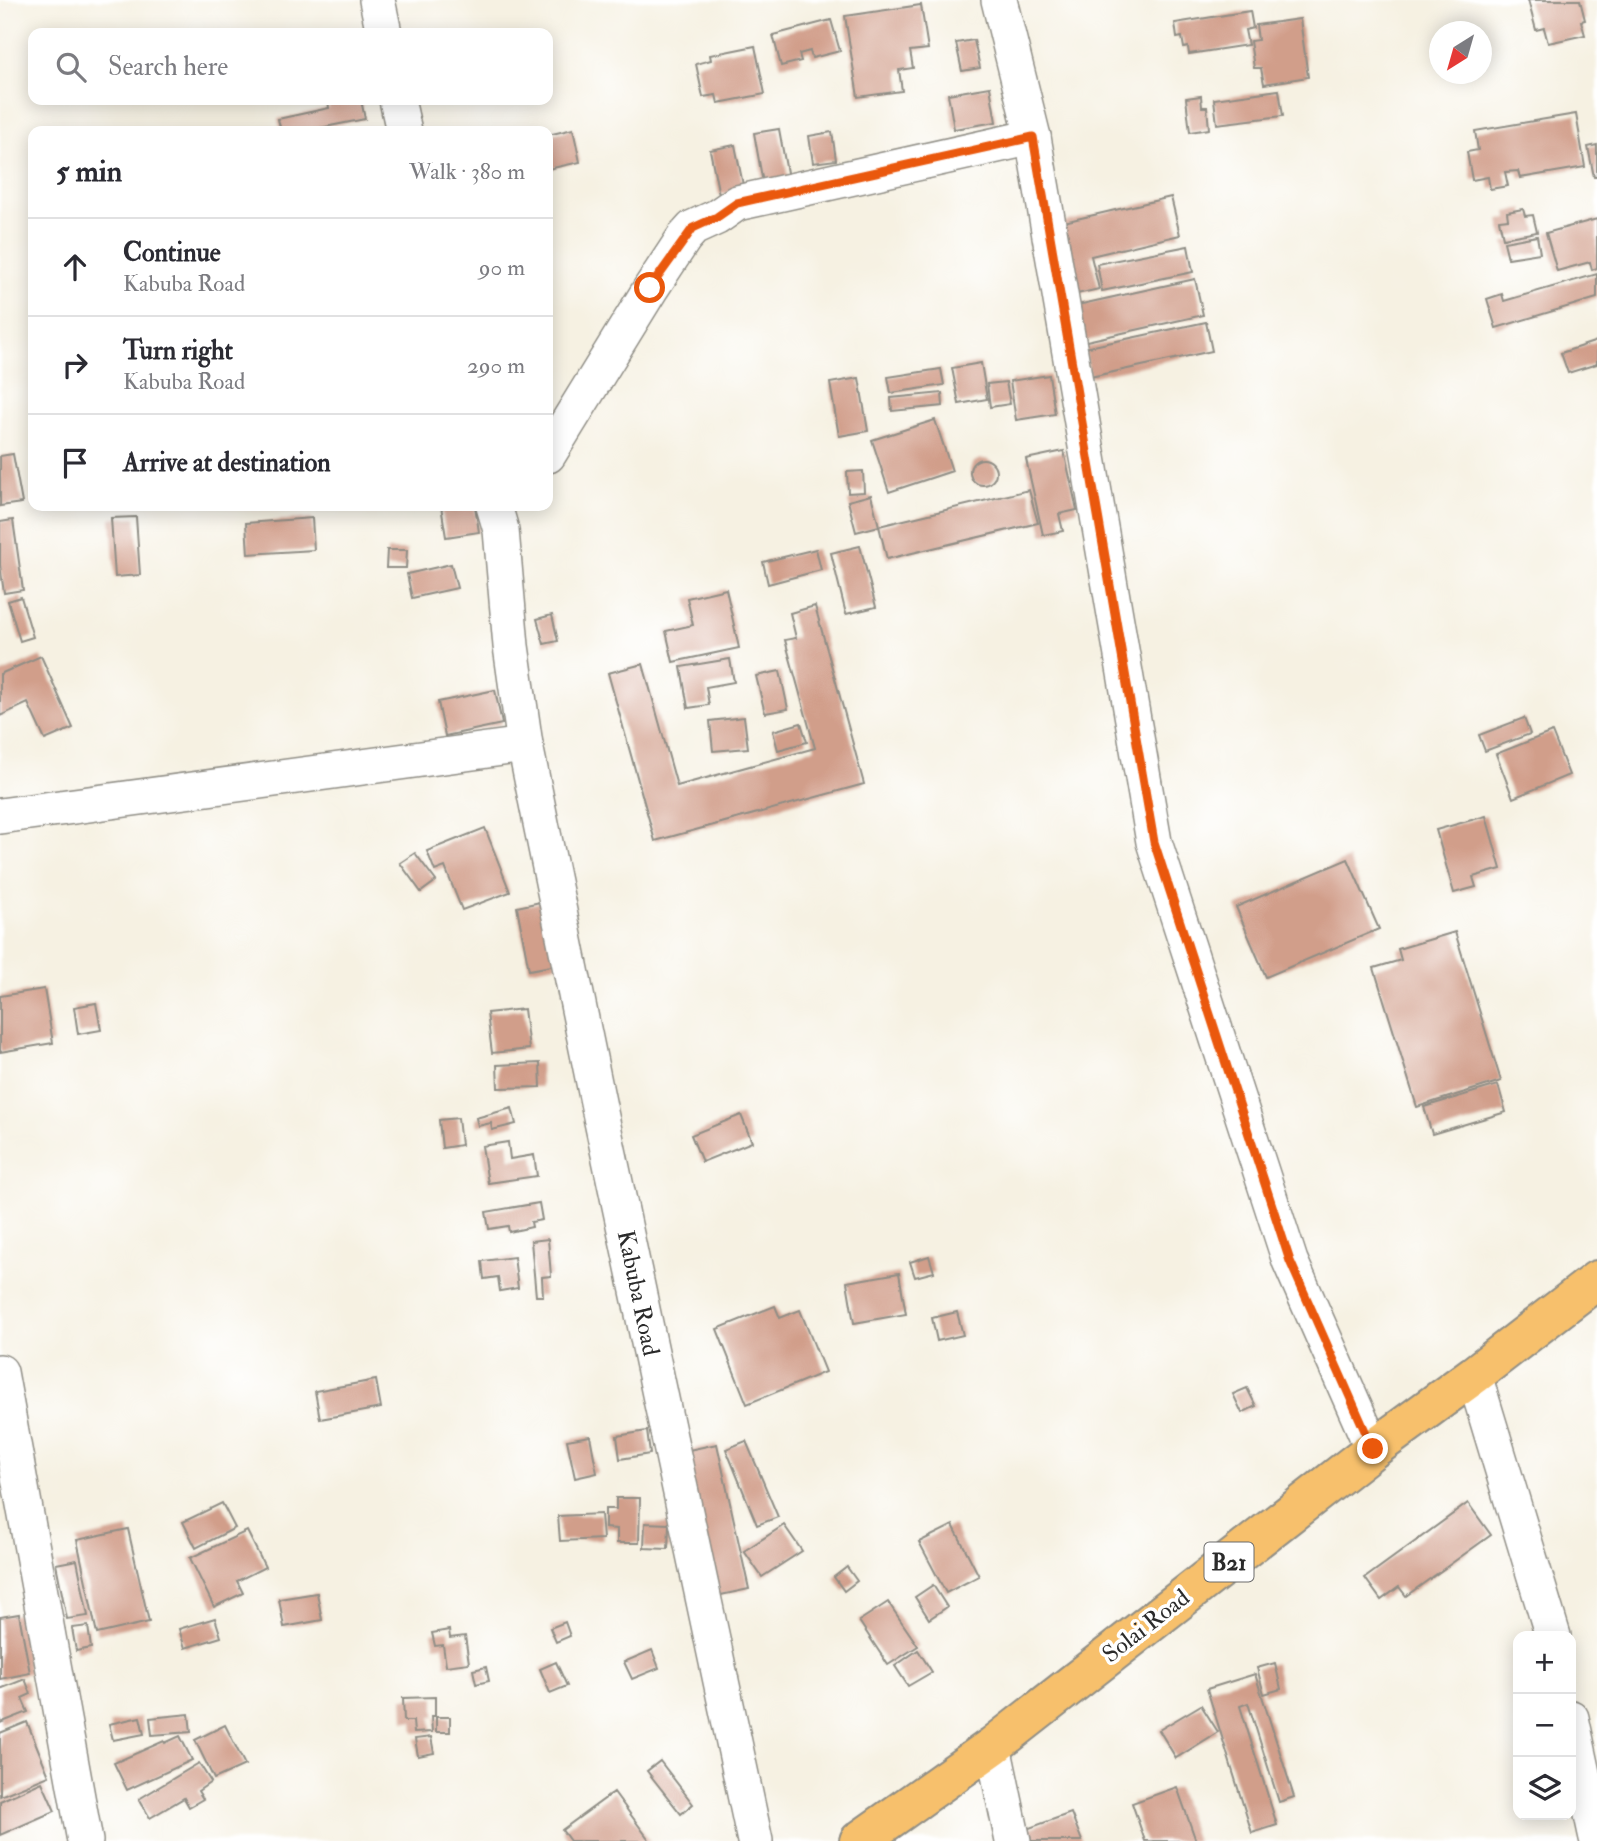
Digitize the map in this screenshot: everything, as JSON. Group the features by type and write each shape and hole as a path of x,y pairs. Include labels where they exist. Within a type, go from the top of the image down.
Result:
{"highway":[{"name":"Solai Road","path":"859,1841 992,1746 1373,1449 1474,1375 1597,1279"}],"street":[{"path":"377,0 383,28"},
{"path":"999,0 1033,137 1154,842 1290,1261 1373,1449"},
{"path":"398,105 403,126"},
{"path":"553,447 650,288 693,228 717,217 737,203 1033,137"},
{"name":"Kabuba Road","path":"504,514 511,646 525,745 755,1841"},
{"path":"0,816 525,745"},
{"path":"0,1371 13,1523 85,1841"},
{"path":"1474,1375 1551,1631"},
{"path":"1576,1741 1597,1838"},
{"path":"992,1746 1013,1841"}],"building":[{"path":"1528,0 1580,0 1585,20 1581,21 1585,35 1548,43 1544,28 1536,30"},
{"path":"921,5 928,49 910,51 913,68 899,70 902,91 858,97 845,16"},
{"path":"1250,11 1253,28 1245,30 1248,45 1189,54 1188,47 1184,48 1182,37 1177,38 1175,23"},
{"path":"1300,19 1308,77 1264,84 1261,68 1254,68 1250,41 1258,40 1256,25"},
{"path":"831,20 840,51 812,58 810,51 799,54 801,61 781,66 773,35"},
{"path":"974,40 980,68 962,71 956,43"},
{"path":"755,46 765,94 718,103 716,95 703,97 696,64 711,60 710,55"},
{"path":"990,87 996,122 954,129 948,94"},
{"path":"1279,90 1283,116 1217,124 1214,99"},
{"path":"1201,96 1202,107 1207,107 1209,129 1190,132 1186,98"},
{"path":"329,105 362,105 365,119 330,126 280,126 278,119 329,108"},
{"path":"1576,114 1585,167 1520,178 1518,171 1505,172 1508,186 1490,189 1488,177 1472,180 1467,152 1478,150 1475,131"},
{"path":"573,129 580,162 553,168 553,134"},
{"path":"779,129 788,178 763,183 754,133"},
{"path":"832,132 836,160 813,163 809,136"},
{"path":"735,145 744,190 719,195 710,150"},
{"path":"1597,145 1597,177 1594,177 1588,147"},
{"path":"1171,197 1180,235 1091,256 1099,289 1068,296 1051,225"},
{"path":"1523,209 1525,216 1533,215 1537,232 1503,238 1499,220 1508,219 1507,212"},
{"path":"1597,219 1597,268 1592,270 1590,262 1557,271 1546,233"},
{"path":"1537,236 1540,253 1508,258 1504,242"},
{"path":"1188,246 1193,272 1102,291 1097,264"},
{"path":"1597,274 1597,298 1496,328 1487,299 1502,294 1504,301"},
{"path":"1195,279 1203,315 1082,342 1073,306"},
{"path":"1206,322 1212,351 1090,377 1084,348"},
{"path":"1597,341 1597,364 1568,373 1561,353"},
{"path":"981,363 987,399 959,404 952,368"},
{"path":"941,369 944,385 891,393 888,377"},
{"path":"1049,375 1055,414 1016,420 1010,381"},
{"path":"859,378 868,431 839,436 830,383"},
{"path":"1006,382 1010,404 990,407 987,384"},
{"path":"942,393 943,406 892,411 891,398"},
{"path":"935,420 952,471 889,492 872,440"},
{"path":"1064,451 1077,510 1059,514 1063,531 1043,535 1026,459"},
{"path":"13,454 22,503 0,506 0,456"},
{"path":"983,459 992,463 996,472 992,481 983,485 974,481 970,472 974,463"},
{"path":"863,471 864,492 848,493 847,472"},
{"path":"1029,490 1038,523 887,559 879,526"},
{"path":"871,495 879,526 856,532 848,501"},
{"path":"442,511 476,511 479,532 446,537"},
{"path":"136,517 140,575 115,577 111,518"},
{"path":"312,518 314,550 248,554 246,523"},
{"path":"13,520 23,590 4,593 0,565 0,522"},
{"path":"860,546 876,607 846,614 831,553"},
{"path":"816,549 821,570 768,584 763,562"},
{"path":"387,550 407,550 406,568 386,568"},
{"path":"451,564 457,588 412,598 407,574"},
{"path":"726,589 739,648 673,662 666,631 693,625 687,598"},
{"path":"21,597 33,637 20,641 8,601"},
{"path":"815,606 864,784 655,841 608,673 643,664 677,786 815,748 785,640 796,638 790,613"},
{"path":"552,615 558,641 544,644 537,619"},
{"path":"41,656 73,728 45,740 28,703 0,716 0,674"},
{"path":"730,659 734,682 706,687 709,705 688,708 681,667"},
{"path":"780,671 788,709 765,713 756,676"},
{"path":"495,690 502,724 445,736 438,702"},
{"path":"744,717 748,748 713,751 710,721"},
{"path":"1524,718 1530,734 1485,751 1479,735"},
{"path":"801,723 807,742 778,750 773,731"},
{"path":"1552,732 1569,775 1513,798 1496,754"},
{"path":"1486,816 1501,869 1473,877 1476,887 1454,893 1436,830"},
{"path":"485,828 510,892 462,910 445,867 435,871 427,851"},
{"path":"415,853 436,881 421,892 400,863"},
{"path":"1348,859 1379,929 1266,977 1236,907"},
{"path":"545,901 557,965 529,970 517,907"},
{"path":"1455,932 1501,1081 1417,1107 1374,968 1401,960 1398,949"},
{"path":"44,989 53,1043 0,1052 0,996"},
{"path":"96,1003 101,1030 78,1034 74,1007"},
{"path":"524,1009 529,1049 492,1053 487,1013"},
{"path":"540,1063 541,1087 498,1088 497,1065"},
{"path":"1498,1085 1506,1112 1432,1134 1424,1107"},
{"path":"512,1108 516,1124 492,1130 491,1123 478,1126 476,1118"},
{"path":"741,1115 752,1142 702,1162 691,1135"},
{"path":"458,1118 461,1145 442,1148 439,1120"},
{"path":"508,1142 510,1159 534,1155 537,1176 488,1183 482,1146"},
{"path":"539,1203 542,1220 531,1222 532,1227 509,1232 508,1226 489,1229 486,1212"},
{"path":"548,1239 551,1276 542,1277 543,1296 536,1296 531,1241"},
{"path":"929,1256 934,1272 915,1277 910,1262"},
{"path":"514,1257 518,1288 500,1291 498,1277 484,1279 482,1261"},
{"path":"899,1273 906,1314 854,1323 847,1282"},
{"path":"775,1306 780,1318 800,1310 825,1372 747,1404 717,1329"},
{"path":"957,1312 963,1335 937,1341 932,1318"},
{"path":"376,1380 381,1408 320,1419 315,1391"},
{"path":"1247,1388 1256,1406 1242,1413 1233,1394"},
{"path":"647,1431 650,1454 620,1459 617,1436"},
{"path":"590,1436 597,1473 575,1478 567,1440"},
{"path":"746,1441 778,1517 757,1525 726,1449"},
{"path":"717,1444 749,1589 716,1596 684,1451"},
{"path":"616,1498 640,1498 639,1543 617,1543 617,1529 605,1528 605,1509 616,1509"},
{"path":"222,1503 235,1528 196,1548 183,1522"},
{"path":"1468,1503 1491,1535 1406,1596 1399,1587 1381,1600 1365,1578"},
{"path":"601,1514 603,1539 560,1541 558,1516"},
{"path":"645,1523 669,1524 668,1549 644,1548"},
{"path":"784,1525 802,1551 762,1577 744,1551"},
{"path":"953,1525 979,1576 946,1593 919,1542"},
{"path":"128,1529 149,1622 97,1634 77,1540"},
{"path":"247,1531 265,1567 237,1581 243,1593 214,1607 190,1558"},
{"path":"77,1560 88,1616 67,1619 56,1564"},
{"path":"847,1567 857,1581 844,1591 834,1577"},
{"path":"933,1585 947,1607 929,1619 915,1597"},
{"path":"317,1593 322,1620 284,1627 279,1599"},
{"path":"888,1602 918,1646 888,1665 859,1621"},
{"path":"19,1614 30,1673 0,1679 0,1617"},
{"path":"215,1618 221,1637 185,1648 179,1629"},
{"path":"565,1622 570,1636 556,1642 550,1628"},
{"path":"88,1626 91,1648 76,1651 72,1628"},
{"path":"449,1630 450,1638 465,1636 469,1663 446,1666 443,1645 435,1646 432,1633"},
{"path":"652,1650 659,1668 632,1679 624,1662"},
{"path":"918,1650 932,1672 908,1686 895,1666"},
{"path":"556,1662 567,1686 550,1693 540,1669"},
{"path":"1275,1663 1281,1689 1264,1694 1257,1668"},
{"path":"486,1667 489,1681 476,1684 473,1670"},
{"path":"1255,1674 1294,1797 1279,1802 1248,1703 1240,1706 1277,1825 1252,1833 1207,1689"},
{"path":"25,1679 31,1694 22,1698 28,1712 0,1723 0,1689"},
{"path":"435,1697 435,1716 431,1716 432,1732 414,1733 413,1721 404,1721 403,1698"},
{"path":"1201,1705 1218,1732 1176,1758 1159,1730"},
{"path":"189,1714 191,1732 152,1735 150,1718"},
{"path":"140,1717 144,1734 113,1740 109,1724"},
{"path":"436,1717 450,1717 450,1732 436,1732"},
{"path":"27,1722 49,1776 0,1796 0,1733"},
{"path":"225,1725 245,1765 214,1779 195,1740"},
{"path":"180,1736 192,1760 127,1790 114,1763"},
{"path":"431,1737 434,1753 418,1756 415,1739"},
{"path":"660,1761 693,1804 681,1814 647,1771"},
{"path":"199,1763 211,1782 198,1791 203,1799 189,1807 184,1798 150,1818 139,1799"},
{"path":"42,1782 55,1811 0,1835 0,1801"},
{"path":"1177,1787 1196,1841 1145,1841 1132,1803"},
{"path":"614,1792 650,1841 570,1841 562,1830"},
{"path":"1071,1813 1082,1841 1021,1841 1018,1832"}],"route":[{"path":"650,288 693,228 717,217 737,203 1033,137 1154,842 1290,1261 1373,1449"}]}
